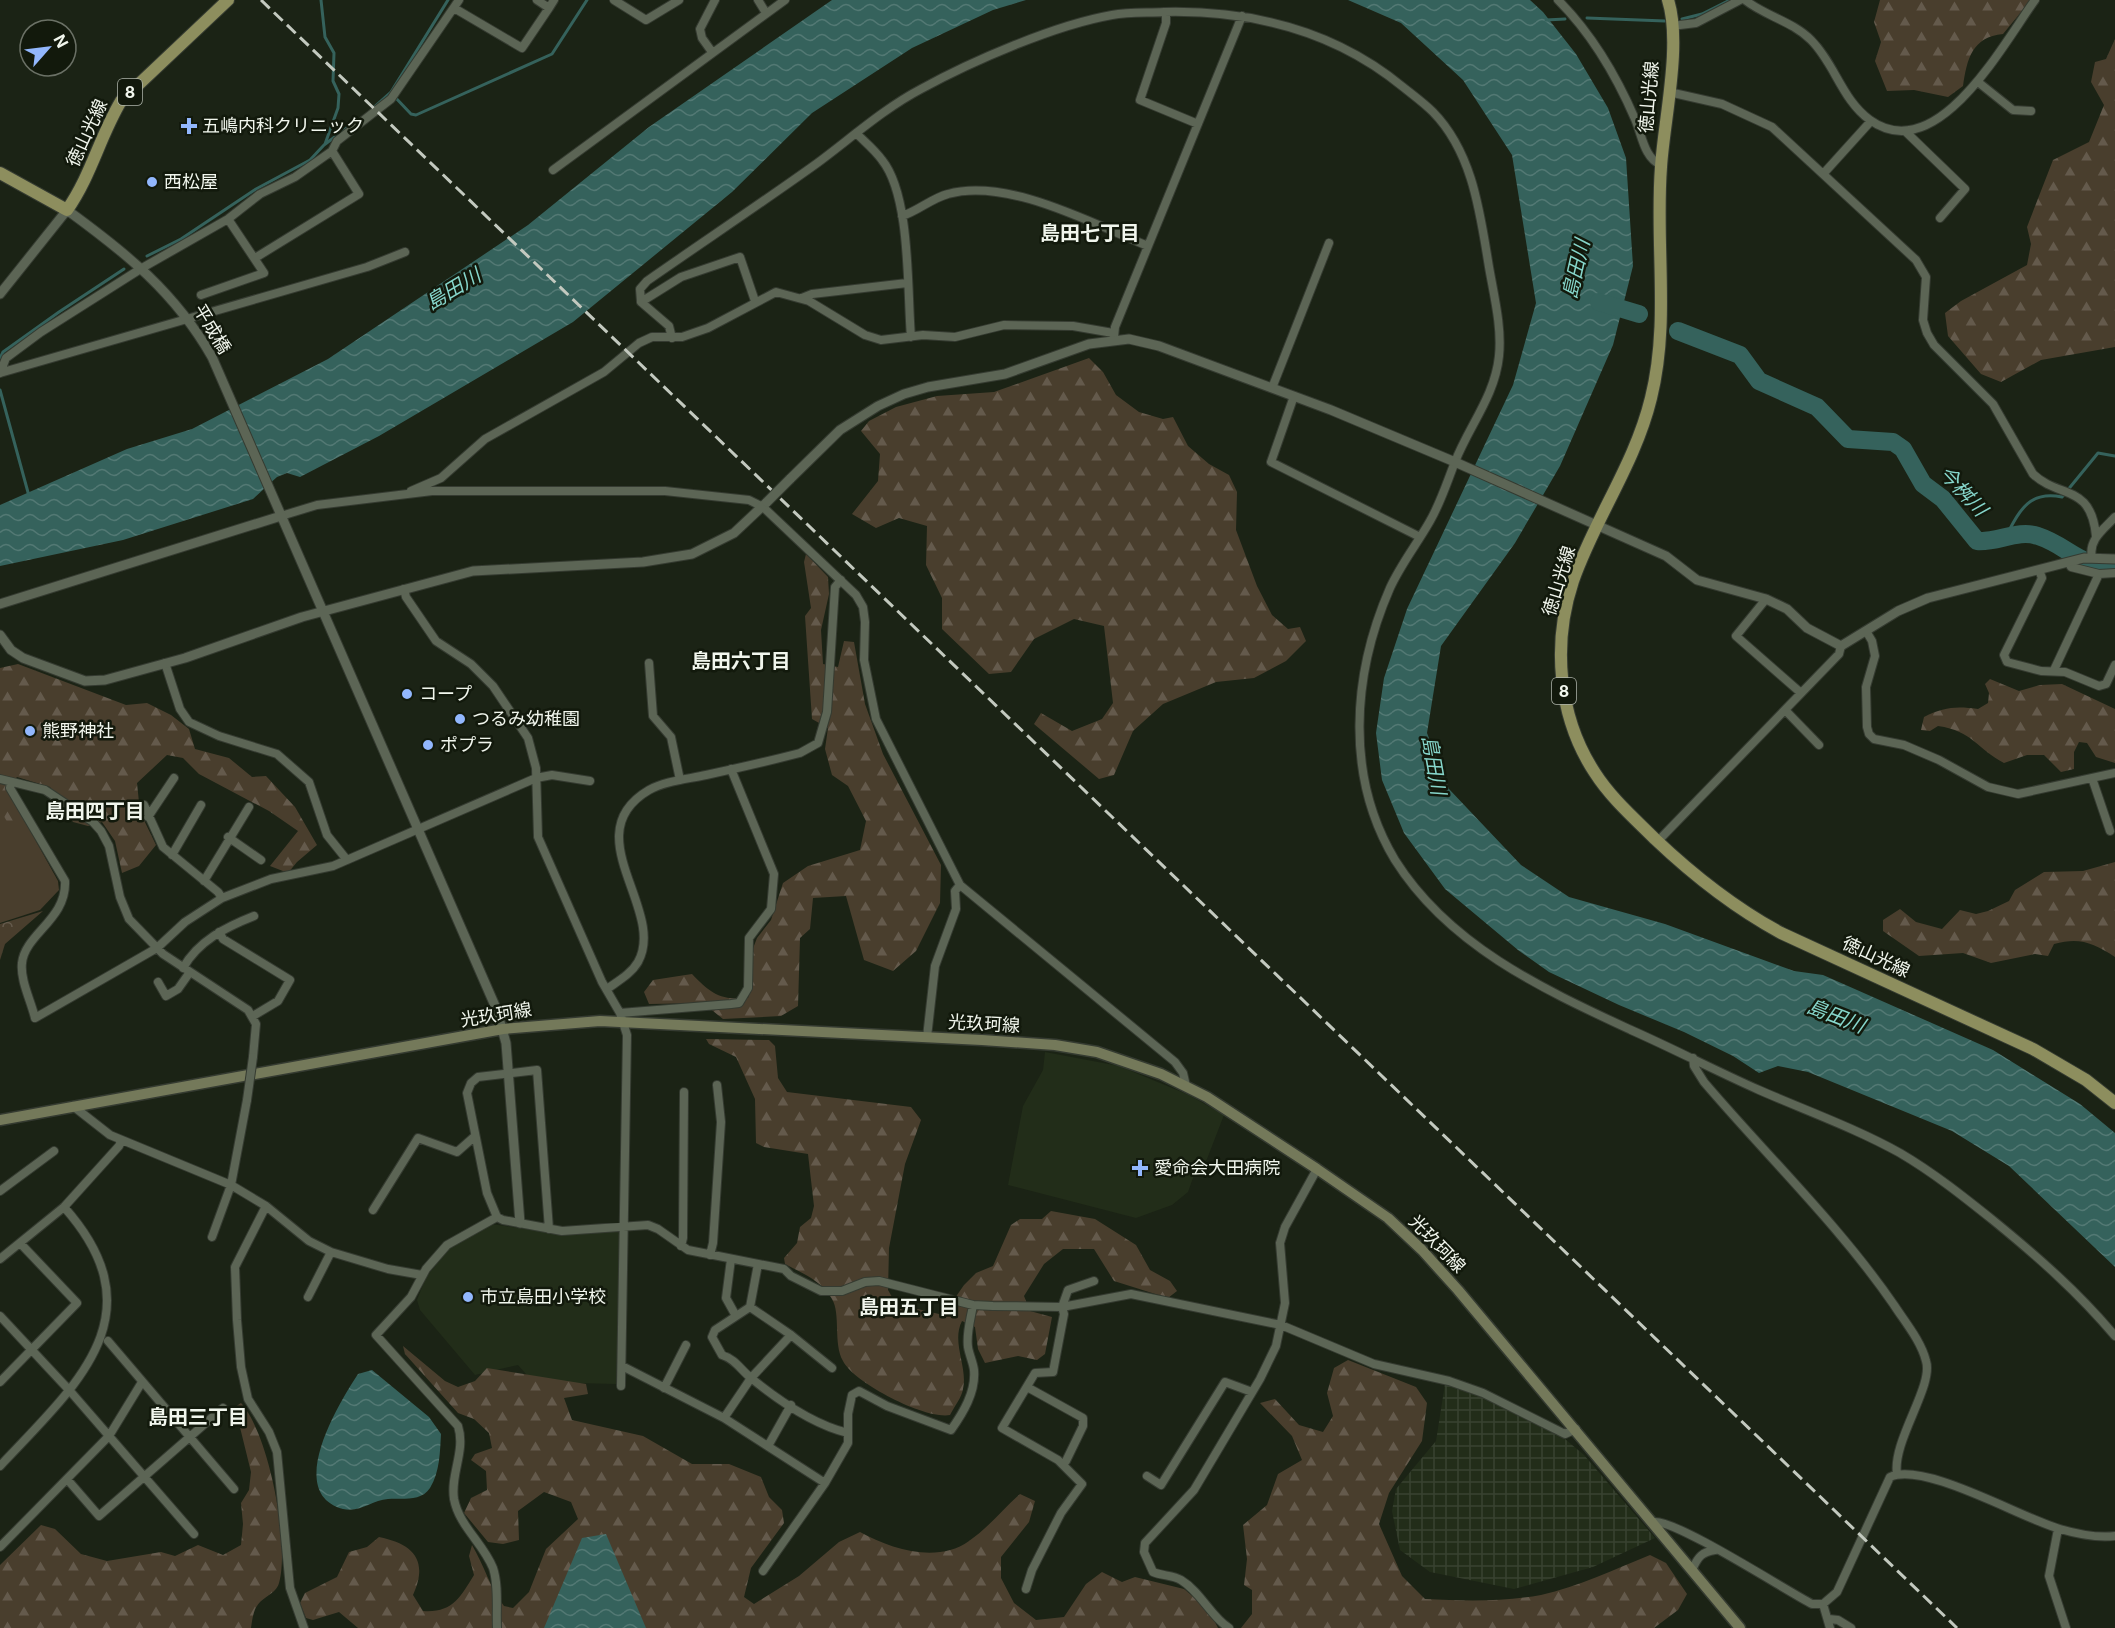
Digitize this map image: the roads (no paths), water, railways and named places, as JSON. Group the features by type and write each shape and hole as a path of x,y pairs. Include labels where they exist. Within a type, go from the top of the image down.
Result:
{"main road":[{"name":"徳山光線","path":"67,210 86,179 111,118 121,101 228,0"},
{"name":"徳山光線","path":"1668,0 1672,26 1669,92 1659,202 1662,283 1659,360 1652,397 1632,456 1593,522 1565,613 1560,644 1564,692 1578,742 1594,772 1612,797 1699,880 1743,913 2033,1049 2086,1080 2115,1103"},
{"path":"0,173 67,210"},
{"name":"光玖珂線","path":"0,1120 503,1029 622,1017 1055,1045 1098,1052 1133,1063 1186,1086 1317,1169 1388,1218 1422,1250 1693,1568 1740,1628"}],"street":[{"path":"405,252 367,267 191,322 0,374 6,358 142,268 228,219 260,194 295,177 332,152 337,141 396,93 459,0"},
{"path":"537,0 549,8"},
{"path":"454,8 522,48 554,0"},
{"path":"614,0 646,20 679,0"},
{"path":"712,52 702,39 700,28 715,0"},
{"path":"758,0 766,13"},
{"path":"553,170 785,0"},
{"path":"1558,0 1593,40 1629,106 1647,153 1652,162 1661,165"},
{"path":"1672,26 1696,23 1740,0"},
{"path":"1745,0 1801,31 1833,66 1851,100 1871,121 1906,132 1965,189 1940,218"},
{"path":"1906,132 1918,129 1937,118 1978,82 2035,0"},
{"path":"1166,12 1166,23 1140,100 1198,124"},
{"path":"672,338 669,326 641,302 640,289 647,281 916,91 988,57 1110,15 1166,12 1242,16 1288,24 1352,52 1392,78 1432,111 1462,157 1479,206 1500,339 1498,364 1492,388 1460,464 1401,567 1383,607 1361,695 1358,730 1360,768 1378,829 1420,895 1446,923 1505,966 1583,1010 1766,1093 1838,1122 1929,1170 2069,1283 2115,1336"},
{"path":"1114,336 1148,246 1242,16"},
{"path":"1978,82 2013,110 2031,111"},
{"path":"1669,92 1722,104 1772,127 1824,173 1923,268 1926,277 1923,320 1934,345 1993,404 2033,474 2042,482 2075,493 2085,503 2096,536"},
{"path":"1824,173 1871,121"},
{"path":"856,134 884,160 892,179 902,216 911,337"},
{"path":"255,258 359,194 332,152"},
{"path":"902,216 948,194 1001,192 1048,207 1148,246"},
{"name":"平成橋","path":"67,210 142,268 191,322 212,357 488,988 503,1029 509,1072 520,1223"},
{"path":"0,294 67,210"},
{"path":"201,295 264,273 228,219"},
{"path":"1272,388 1329,243"},
{"path":"641,302 681,277 740,257 755,301"},
{"path":"802,298 812,294 907,283"},
{"path":"407,493 441,478 485,439 604,372 639,343 652,338 672,338 724,321 755,301 776,292 802,298 865,335 881,340 955,337 1004,325 1073,326 1159,346 1294,396 1593,522 1666,556 1697,580 1766,599 1787,609 1807,628 1840,646"},
{"path":"0,635 10,650 23,658 85,681 105,680 165,663 322,611 473,571 674,558 692,554 734,533 846,426 904,394 928,387 1005,374 1065,351 1114,336"},
{"path":"1294,396 1271,462 1420,537"},
{"path":"0,604 317,505 407,493 557,490 665,491 749,500 765,504 856,595 862,607 864,660 876,719 960,885 1175,1062 1183,1073 1186,1086"},
{"path":"2092,557 2091,547 2096,536 2115,517"},
{"path":"1840,646 1898,611 1928,598 2092,557 2115,559"},
{"path":"2069,563 2072,567 2099,574 2115,573"},
{"path":"2039,570 2042,578 2004,656 2007,662 2041,671 2054,670 2098,686 2106,684 2115,665"},
{"path":"2054,670 2099,574"},
{"path":"607,989 628,974 638,962 643,945 642,930 621,853 621,821 628,807 652,788 800,753 818,743 827,712 835,587 841,580"},
{"path":"404,589 406,597 436,641 482,673 522,727 533,749 538,837 622,1017 627,1035 621,1386"},
{"path":"1766,599 1736,636 1801,693"},
{"path":"1866,631 1872,641 1875,656 1866,687 1867,726 1869,734 1874,739 1904,744 1989,787 2006,792 2028,794 2115,773"},
{"path":"1658,841 1786,711 1839,654 1840,646"},
{"path":"165,663 180,709 189,722 219,736 277,754 309,782 327,835 347,860"},
{"path":"649,663 653,716 671,736 680,780"},
{"path":"1786,711 1819,745"},
{"path":"622,1017 739,1003 744,998 748,988 749,938 771,909 774,874 731,769"},
{"path":"11,782 10,788 65,881 66,894 60,907 22,959 22,970 35,1018 157,948 185,922 222,898 271,879 308,873 347,860 536,778 552,775 590,781"},
{"path":"148,817 174,778"},
{"path":"2092,778 2110,831"},
{"path":"0,779 45,790 58,796 101,831 109,846 120,897 129,919 157,948 186,970 239,1003 253,1016 256,1024 247,1100 231,1185 212,1237"},
{"path":"144,805 158,840 222,898"},
{"path":"172,855 201,805"},
{"path":"204,881 228,837 249,807"},
{"path":"228,837 261,860"},
{"path":"927,1037 935,966 956,909 956,891 960,885"},
{"path":"158,982 166,996 178,989 186,970 219,932 254,916"},
{"path":"219,932 224,939 290,980 278,1001 253,1016"},
{"path":"1693,1058 1694,1066 1704,1082 1868,1268 1909,1329 1927,1361 1927,1371 1895,1461 1896,1474"},
{"path":"497,1217 487,1193 466,1093 471,1083 478,1077 537,1070 549,1229"},
{"path":"710,1255 713,1243 721,1122 717,1085"},
{"path":"681,1246 683,1238 684,1092"},
{"path":"73,1106 121,1141 231,1185 266,1206 309,1241 331,1252 388,1269 422,1275"},
{"path":"373,1210 418,1138 457,1152 474,1137"},
{"path":"0,1260 64,1206 121,1141"},
{"path":"0,1191 54,1151"},
{"path":"1229,1628 1222,1624 1206,1601 1180,1579 1153,1572 1144,1552 1149,1537 1194,1490 1252,1392 1276,1346 1285,1303 1279,1256 1280,1243 1285,1227 1317,1169"},
{"path":"0,1466 70,1391 94,1355 107,1301 105,1271 64,1206"},
{"path":"266,1206 236,1267 239,1346 248,1399 269,1432 277,1452 290,1588 304,1628"},
{"path":"497,1628 493,1568 458,1514 454,1498 461,1437 458,1426 376,1335 411,1298 422,1275 447,1245 497,1217 562,1231 648,1225 658,1229 681,1246 710,1255 784,1269 791,1276 821,1292 842,1291 865,1282 879,1281 973,1305 1062,1308 1131,1294 1281,1325 1374,1364 1449,1382 1483,1393 1565,1434 1576,1430"},
{"path":"0,1382 77,1303 20,1243"},
{"path":"308,1298 331,1252"},
{"path":"731,1258 726,1298 736,1316"},
{"path":"758,1264 750,1307 715,1330 712,1337 722,1355 731,1358 751,1378 832,1429 848,1433"},
{"path":"1026,1589 1032,1570 1061,1513 1081,1489 1082,1484 1062,1464 1002,1428 1035,1373 1053,1372 1064,1314 1062,1308 1068,1290 1094,1281"},
{"path":"763,1571 825,1483 848,1443 848,1414 852,1395 859,1391 887,1406 951,1430 965,1410 972,1390 974,1371 968,1347 968,1334 973,1305"},
{"path":"750,1307 831,1368"},
{"path":"0,1316 70,1391 194,1534"},
{"path":"724,1418 751,1378 790,1335"},
{"path":"108,1341 234,1489"},
{"path":"664,1388 686,1345"},
{"path":"622,1366 724,1418 825,1483"},
{"path":"0,1547 109,1436 141,1382"},
{"path":"1147,1476 1161,1485 1225,1382 1252,1392"},
{"path":"1027,1387 1083,1418 1083,1426 1066,1461 1062,1464"},
{"path":"768,1446 791,1405"},
{"path":"67,1479 99,1516 223,1408"},
{"path":"1654,1522 1661,1521 1812,1604 1823,1604 1837,1592 1890,1477 1896,1474 1908,1472 1971,1493 2058,1529 2115,1536"},
{"path":"2058,1529 2049,1576 2066,1628"},
{"path":"1693,1568 1705,1551 1715,1550"},
{"path":"1823,1604 1830,1624 1838,1620 1851,1628"}],"water":[{"name":"島田川","path":"832,0 1026,0 993,10 912,48 812,113 732,192 573,322 379,436 300,477 287,473 277,477 253,499 123,540 0,566 0,505 127,449 192,429 328,359 528,225 649,127"},
{"name":"島田川","path":"1348,0 1530,0 1543,12 1576,54 1608,108 1626,158 1633,266 1613,345 1560,466 1515,543 1441,646 1427,733 1449,789 1521,865 1569,897 1665,924 1794,971 1823,975 1993,1050 2080,1104 2115,1133 2115,1267 2009,1166 1952,1131 1808,1072 1778,1066 1759,1073 1733,1056 1684,1032 1549,972 1518,950 1445,889 1404,833 1382,780 1376,733 1384,678 1407,609 1513,385 1536,303 1512,155 1463,80 1401,23"},
{"path":"372,1370 429,1417 441,1434 438,1468 430,1488 422,1495 382,1500 355,1509 343,1509 326,1500 318,1485 317,1467 321,1446 339,1405 358,1374"},
{"path":"606,1534 646,1628 544,1628 582,1538"}],"waterway":[{"path":"321,0 325,37 334,53 333,81 339,94 338,108 325,144"},
{"path":"373,108 391,92 448,0"},
{"path":"393,95 411,114 416,115 552,54 587,0"},
{"path":"1682,19 1702,14 1730,0"},
{"path":"1587,18 1665,21"},
{"path":"1546,20 1565,19"},
{"path":"147,256 181,239 256,189 310,160 324,145 356,121"},
{"path":"0,358 3,352 124,269"},
{"name":"今桝川","path":"1599,302 1639,314"},
{"name":"今桝川","path":"1678,331 1740,355 1759,381 1817,407 1848,439 1893,442 1903,449 1923,484 1943,499 1977,541 2030,534 2049,540 2083,560 2103,565 2115,565"},
{"path":"0,390 29,496"},
{"path":"2005,538 2026,505 2041,497 2062,497 2098,453 2115,456"}],"railway":[{"path":"261,0 1957,1628"}],"place":[{"name":"五嶋内科クリニック","path":"189,126"},
{"name":"西松屋","path":"152,182"},
{"name":"コープ","path":"407,694"},
{"name":"つるみ幼稚園","path":"460,719"},
{"name":"熊野神社","path":"30,731"},
{"name":"ポプラ","path":"428,745"},
{"name":"愛命会大田病院","path":"1140,1168"},
{"name":"市立島田小学校","path":"468,1297"}],"district":[{"name":"島田七丁目","path":"1090,233"},
{"name":"島田六丁目","path":"741,661"},
{"name":"島田四丁目","path":"95,811"},
{"name":"島田五丁目","path":"909,1307"},
{"name":"島田三丁目","path":"198,1417"}]}
